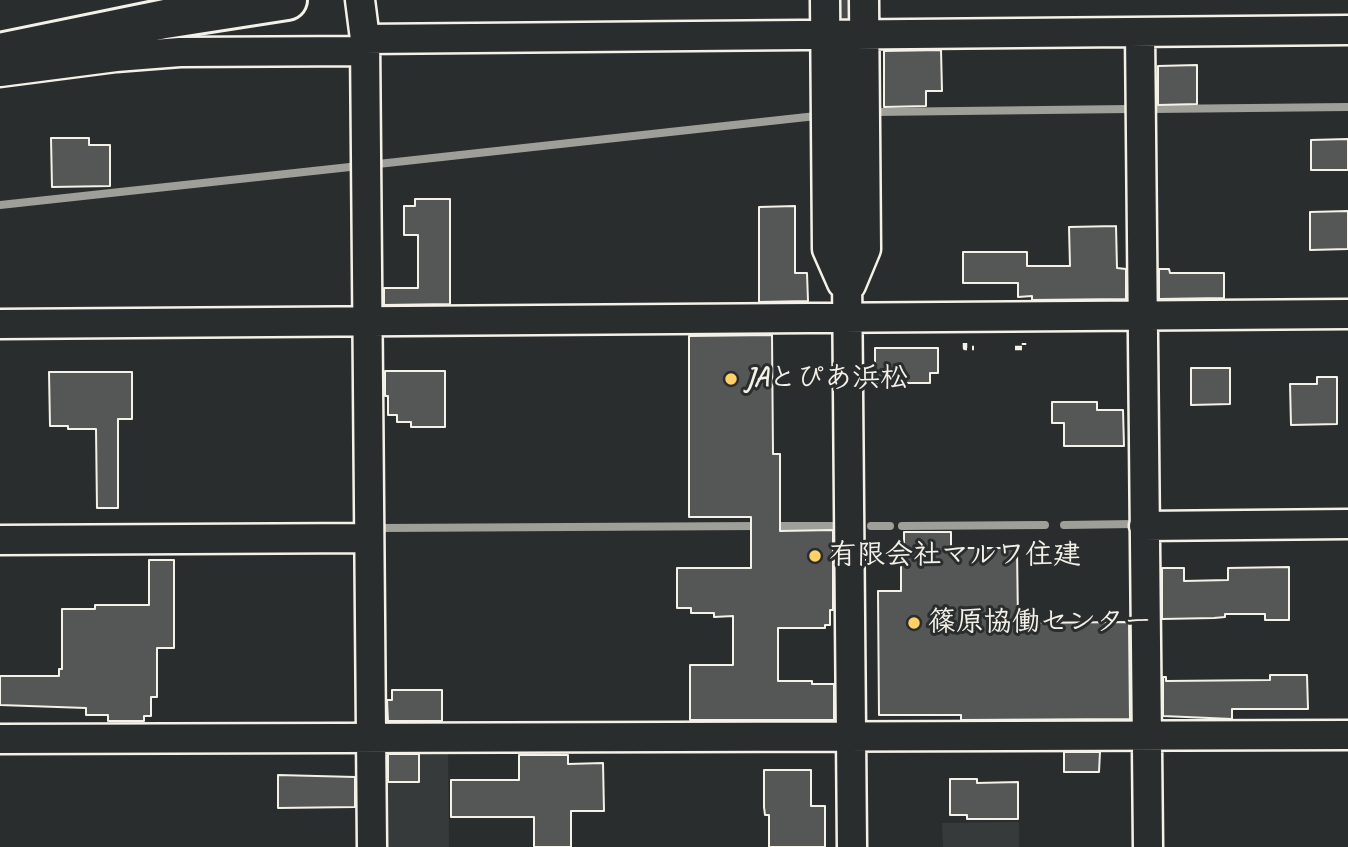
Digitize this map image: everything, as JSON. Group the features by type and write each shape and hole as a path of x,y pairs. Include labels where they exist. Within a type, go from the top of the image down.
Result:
{"highway":[{"path":"0,53 165,19 286,0"}],"street":[{"path":"360,0 365,45 372,847"},
{"path":"825,0 845,38 866,249 847,307"},
{"path":"852,847 847,307 827,249 845,38 864,0"},
{"path":"0,72 104,58 180,52 365,45 1348,30"},
{"path":"1140,32 1147,847"},
{"path":"0,324 367,322 847,307 1143,317 1348,314"},
{"path":"1144,526 1348,524"},
{"path":"0,540 369,538"},
{"path":"0,739 1348,736"}],"shaded area":[{"path":"381,752 448,752 449,847 382,847"},
{"path":"1019,822 1019,847 943,847 942,823"}],"building":[{"path":"941,50 942,91 926,91 926,106 884,107 884,51"},
{"path":"1197,65 1197,104 1158,105 1158,66"},
{"path":"51,138 89,138 89,145 110,145 110,186 52,187"},
{"path":"1348,139 1348,170 1311,170 1311,140"},
{"path":"415,199 450,199 450,304 384,305 384,288 418,288 418,235 404,235 404,206 415,206"},
{"path":"795,206 795,273 807,273 808,301 759,302 759,207"},
{"path":"1348,211 1348,249 1310,250 1310,212"},
{"path":"1116,226 1117,268 1126,269 1126,299 1032,300 1032,296 1018,297 1018,283 963,283 963,252 1027,252 1027,266 1070,266 1069,227"},
{"path":"1159,269 1169,269 1170,273 1224,273 1224,298 1159,299"},
{"path":"772,335 773,454 780,454 780,531 833,530 833,610 830,610 830,625 825,625 825,628 778,628 778,681 834,684 834,720 690,720 690,665 733,665 733,616 714,617 714,613 691,613 691,608 677,608 677,568 751,568 751,517 689,517 689,336"},
{"path":"875,348 938,348 938,373 930,373 930,383 875,383"},
{"path":"1191,368 1230,368 1230,404 1191,405"},
{"path":"385,371 445,371 445,427 411,427 411,422 397,422 397,415 388,415"},
{"path":"49,372 132,372 132,419 118,419 118,508 97,508 96,429 50,426"},
{"path":"1317,377 1337,377 1337,424 1291,425 1290,384 1317,384"},
{"path":"1052,402 1097,402 1097,410 1123,410 1124,446 1064,446 1064,423 1052,423"},
{"path":"904,532 951,532 951,548 1017,548 1018,623 1129,622 1130,719 961,720 961,715 879,715 878,591 901,591 901,548 904,548"},
{"path":"149,560 174,560 174,648 157,648 157,697 151,697 151,716 144,716 144,721 108,721 108,715 86,715 86,708 0,705 0,676 59,676 59,669 62,669 62,609 95,609 95,605 149,605"},
{"path":"1289,567 1289,620 1265,620 1265,614 1162,619 1162,568 1184,568 1184,581 1228,580 1228,568"},
{"path":"1270,675 1307,675 1308,709 1232,709 1232,719 1163,716 1163,677 1166,677 1166,681 1270,680"},
{"path":"392,690 442,690 442,721 388,721 387,700 392,700"},
{"path":"1064,752 1100,752 1099,772 1064,772"},
{"path":"388,754 419,754 419,782 388,782"},
{"path":"519,755 568,755 568,764 603,763 604,811 571,811 571,847 534,847 534,817 451,817 451,780 519,780"},
{"path":"764,770 811,770 811,806 825,806 825,847 769,847 769,815 765,815 764,807"},
{"path":"278,775 355,777 355,807 278,808"},
{"path":"950,779 977,779 977,783 1018,782 1018,819 967,819 967,815 950,815"}],"waterway":[{"path":"1153,109 1348,107"},
{"path":"875,112 1129,109"},
{"path":"378,164 816,116"},
{"path":"0,205 350,167"},
{"path":"1064,525 1134,524"},
{"path":"902,526 1045,525"},
{"path":"381,528 759,526"},
{"path":"772,526 835,526"},
{"path":"871,526 890,526"}],"tunnel":[{"path":"844,0 845,45"}],"place":[{"name":"JAとぴあ浜松","path":"731,379"},
{"name":"有限会社マルワ住建","path":"815,556"},
{"name":"篠原協働センター","path":"914,623"}]}
